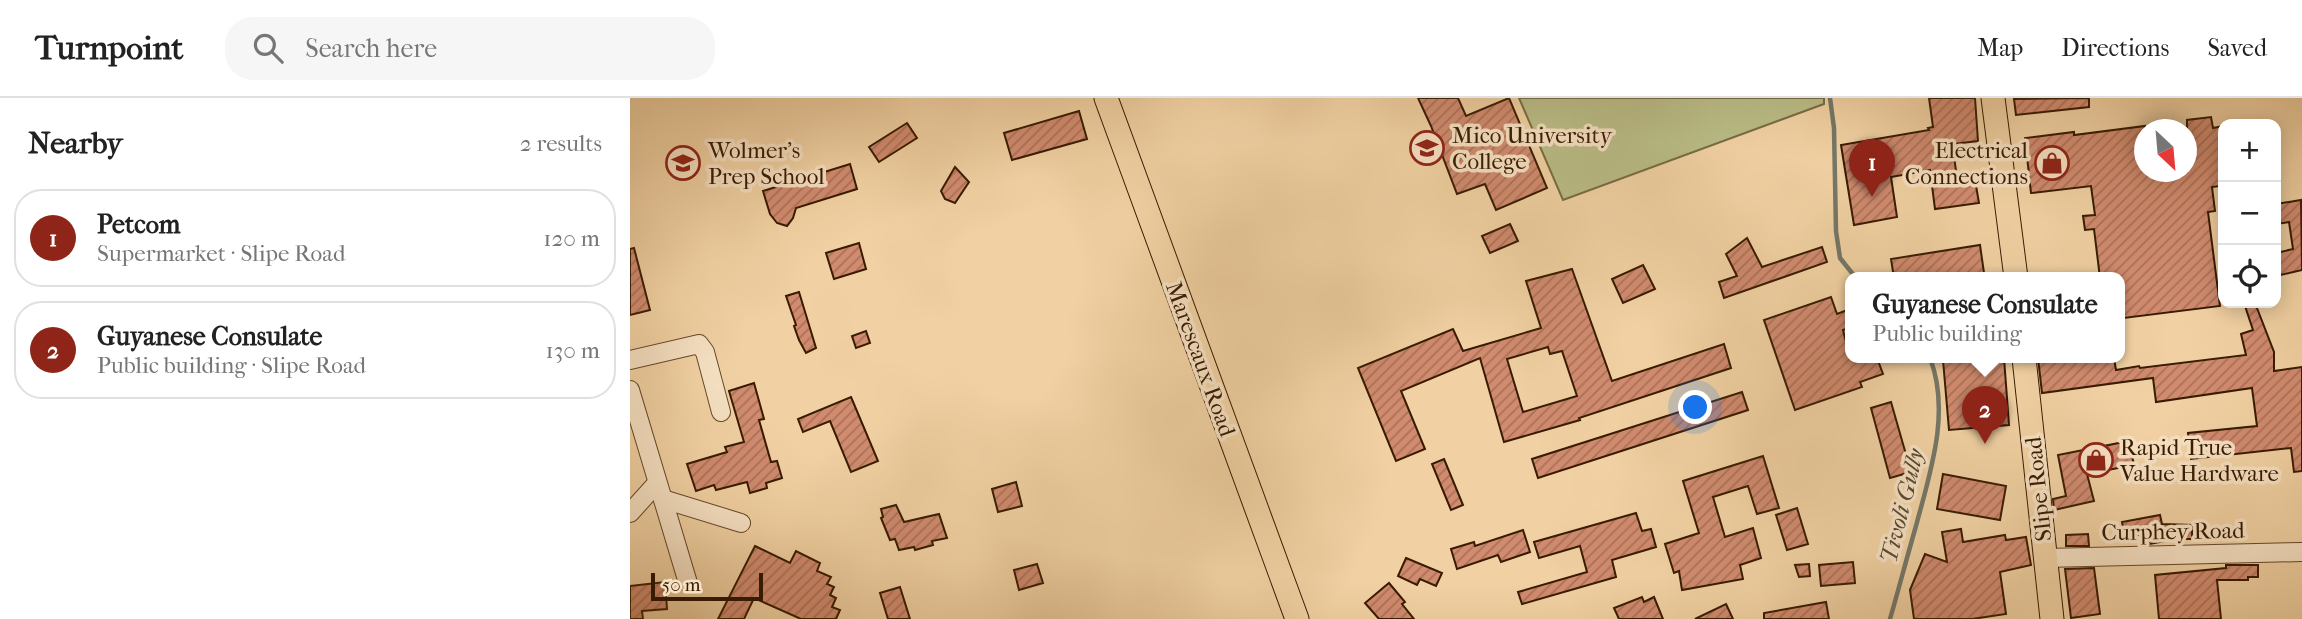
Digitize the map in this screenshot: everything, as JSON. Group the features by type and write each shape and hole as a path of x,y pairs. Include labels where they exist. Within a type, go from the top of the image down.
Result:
{"main road":[{"name":"Marescaux Road","path":"1106,98 1297,619"},
{"path":"1993,98 2015,272"},
{"name":"Slipe Road","path":"2025,363 2052,619"}],"street":[{"path":"630,360 699,344 705,352 721,412"},
{"path":"630,390 688,583"},
{"path":"630,513 660,491"},
{"path":"660,491 741,523"},
{"name":"Curphey Road","path":"2045,558 2302,552"}],"green space":[{"path":"1519,98 1824,98 1824,104 1563,200"}],"building":[{"path":"1418,98 1458,98 1466,116 1509,98 1547,188 1496,210 1485,184 1457,194"},
{"path":"1929,98 1975,98 1978,141 1952,144 1957,177 1974,174 1979,203 1935,209 1930,170 1891,177 1897,217 1854,225 1841,145 1929,130 1928,128 1933,127"},
{"path":"2089,98 2089,107 2016,115 2014,99"},
{"path":"1079,111 1087,139 1012,160 1004,133"},
{"path":"2211,117 2213,128 2218,127 2218,186 2212,187 2215,211 2208,212 2218,306 2125,318 2125,272 2099,272 2094,229 2085,230 2083,216 2095,215 2091,186 2031,193 2025,138 2074,132 2074,135 2134,127 2134,182 2197,182 2195,119"},
{"path":"907,123 917,138 879,162 869,147"},
{"path":"850,164 857,189 796,208 787,226 777,223 770,214 763,191"},
{"path":"955,167 969,182 955,203 945,199 941,191"},
{"path":"2301,200 2302,270 2281,275 2281,252 2293,249 2289,222 2281,223 2281,203"},
{"path":"1510,224 1518,241 1490,253 1482,236"},
{"path":"1747,238 1762,267 1822,247 1827,262 1724,298 1719,282 1737,276 1726,254"},
{"path":"859,243 866,269 834,279 826,253"},
{"path":"1980,245 1984,272 1893,272 1891,259"},
{"path":"634,248 650,310 630,315 630,249"},
{"path":"1643,265 1655,289 1623,303 1612,279"},
{"path":"1572,269 1612,381 1724,344 1731,368 1579,418 1580,420 1504,442 1480,358 1401,391 1425,449 1396,461 1358,368 1453,329 1463,351 1541,328 1526,281","holes":["1548,347 1550,354 1562,351 1577,396 1523,412 1507,359"]},
{"path":"799,292 816,348 806,353 794,326 796,325 786,296"},
{"path":"1831,297 1837,314 1845,311 1845,363 1879,363 1883,374 1860,382 1862,387 1795,410 1764,320"},
{"path":"2246,308 2257,308 2274,352 2274,371 2302,367 2302,471 2294,472 2291,448 2191,459 2188,433 2257,426 2252,388 2156,402 2153,378 2042,393 2039,363 2115,363 2116,370 2246,355 2241,334 2253,330"},
{"path":"866,331 870,343 856,348 852,336"},
{"path":"1943,363 2004,363 2009,425 1949,430"},
{"path":"754,383 764,419 759,420 771,462 777,461 782,478 766,483 767,488 750,493 747,482 716,490 714,485 696,491 687,464 727,452 725,447 744,442 729,391"},
{"path":"1742,392 1748,410 1538,478 1532,459"},
{"path":"851,397 878,461 851,472 830,421 803,432 798,419"},
{"path":"1891,402 1911,472 1890,478 1871,408"},
{"name":"Rapid True Value Hardware","path":"2129,441 2134,465 2087,474 2094,501 2054,510 2053,499 2066,496 2058,455"},
{"path":"1763,456 1779,508 1757,514 1748,486 1713,497 1725,537 1753,528 1761,558 1740,565 1743,579 1682,590 1679,571 1674,573 1665,544 1699,533 1683,481"},
{"path":"1444,459 1463,505 1451,510 1432,464"},
{"path":"1943,474 2006,486 2000,520 1937,509"},
{"path":"1016,482 1022,506 998,512 992,489"},
{"path":"896,505 904,522 939,514 947,538 932,541 933,545 915,550 914,547 899,550 895,539 890,540 881,518 881,509"},
{"path":"1797,508 1808,544 1787,550 1776,515"},
{"path":"1636,513 1642,531 1651,529 1656,547 1612,560 1616,577 1522,604 1518,592 1587,572 1580,546 1539,558 1534,542"},
{"path":"2160,515 2162,524 2192,525 2192,539 2164,539 2165,541 2149,544 2147,533 2125,537 2122,522"},
{"path":"1961,529 1963,542 2005,535 2006,540 2026,537 2031,565 2000,572 2006,614 1972,619 1914,619 1910,590 1925,554 1947,562 1942,532"},
{"path":"1523,530 1530,552 1501,562 1498,555 1457,569 1451,549 1474,542 1475,546"},
{"path":"2088,534 2089,546 2066,546 2066,535"},
{"path":"755,546 790,563 796,551 820,563 817,571 831,577 827,584 834,587 830,595 836,598 832,607 840,610 836,619 801,619 754,598 744,619 718,619"},
{"path":"1406,558 1442,573 1436,586 1420,579 1417,585 1398,576"},
{"path":"1853,562 1855,583 1821,586 1819,565"},
{"path":"1037,564 1043,583 1019,590 1014,570"},
{"path":"1809,564 1810,576 1799,577 1795,565"},
{"path":"2226,565 2258,565 2258,577 2248,577 2248,580 2217,580 2221,619 2159,619 2155,575 2226,568"},
{"path":"2094,568 2100,614 2071,618 2065,569"},
{"path":"665,582 667,609 642,611 643,619 630,619 630,586"},
{"path":"1389,583 1405,602 1402,604 1414,619 1379,619 1365,603"},
{"path":"900,587 910,619 888,619 880,593"},
{"path":"1642,597 1644,602 1654,597 1663,619 1619,619 1614,608"},
{"path":"1826,602 1829,619 1764,619 1764,613"},
{"path":"1726,604 1733,619 1695,619"}],"waterway":[{"name":"Tivoli Gully","path":"1830,98 1834,128 1836,231 1840,258 1851,272"},
{"name":"Tivoli Gully","path":"1890,619 1927,485 1936,442 1939,400 1931,363"}],"place":[{"name":"Mico University College","path":"1427,148"},
{"name":"Wolmer's Prep School","path":"683,163"},
{"name":"Electrical Connections","path":"2052,163"},
{"name":"Petcom","path":"1872,197"},
{"name":"Guyanese Consulate","path":"1985,444"},
{"name":"Rapid True Value Hardware","path":"2096,460"}]}
